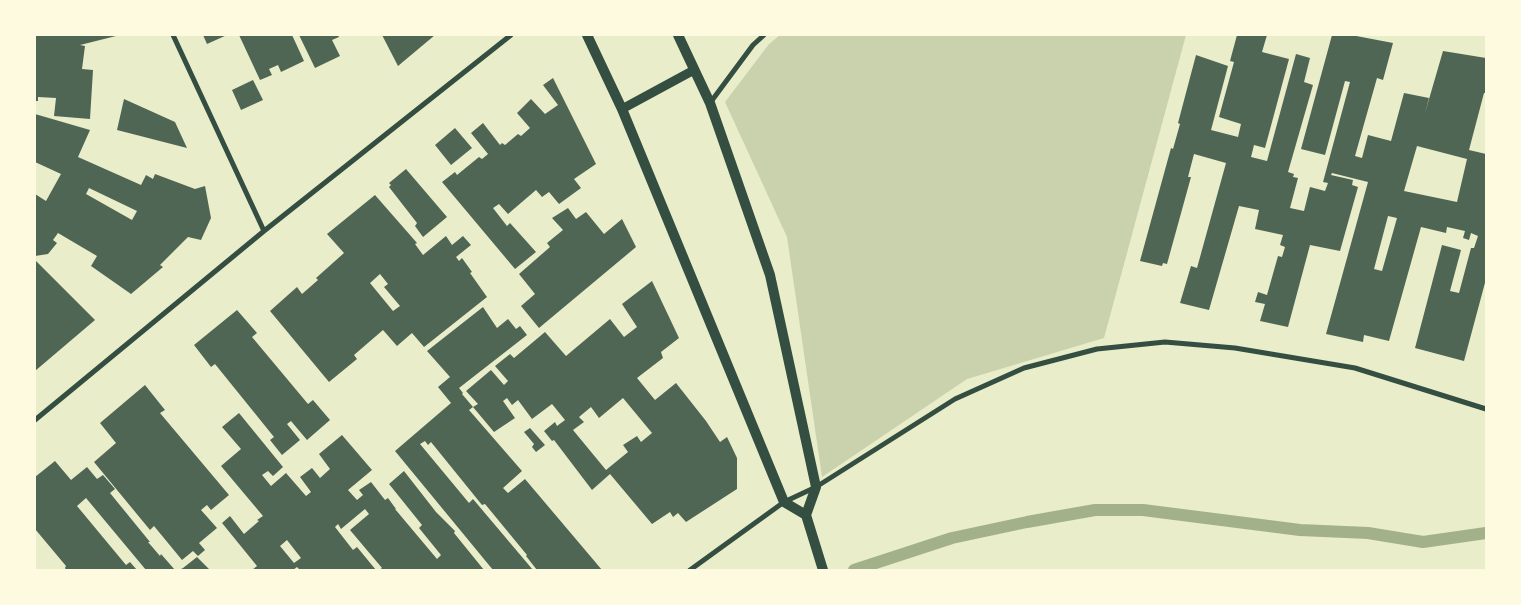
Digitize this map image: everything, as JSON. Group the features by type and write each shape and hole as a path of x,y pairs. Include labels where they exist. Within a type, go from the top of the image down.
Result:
{"main road":[{"path":"587,35 622,108 784,502 806,514"},
{"path":"678,35 710,103 770,275 816,487 806,514 823,570"}],"street":[{"path":"173,35 264,231"},
{"path":"35,420 264,231 511,35"},
{"path":"710,103 753,45 764,35"},
{"path":"622,108 694,70"},
{"path":"690,570 784,502 816,487 955,400 1024,368 1097,349 1165,342 1235,348 1355,368 1486,409"}],"green space":[{"path":"780,35 1186,35 1104,338 967,379 822,477 787,237 725,102 769,44"}],"building":[{"path":"35,35 120,35 80,45 85,46 82,69 93,70 90,119 54,116 56,98 38,97 38,101 35,101"},
{"path":"203,35 227,35 207,44"},
{"path":"239,35 292,35 304,61 281,72 278,65 269,69 272,75 260,80"},
{"path":"299,35 338,35 339,37 332,40 340,56 315,68"},
{"path":"382,35 435,35 398,66"},
{"path":"1237,35 1267,35 1262,52 1289,59 1265,148 1254,145 1251,157 1267,161 1296,54 1310,58 1304,82 1313,85 1288,172 1294,174 1293,177 1298,178 1290,208 1304,211 1310,187 1325,191 1328,183 1323,182 1350,82 1345,81 1325,155 1301,149 1332,35 1351,35 1393,43 1383,80 1377,78 1355,156 1362,158 1368,135 1391,141 1404,93 1429,98 1425,113 1443,51 1486,58 1486,93 1484,93 1469,150 1486,154 1486,279 1464,361 1415,348 1442,245 1461,250 1450,291 1459,293 1471,248 1474,248 1478,236 1471,233 1469,240 1463,238 1465,231 1447,227 1446,233 1421,227 1389,341 1364,335 1363,342 1326,334 1368,182 1332,173 1331,175 1353,180 1352,185 1358,187 1340,251 1310,245 1288,327 1260,321 1265,304 1255,302 1258,292 1267,295 1278,256 1282,257 1285,247 1280,245 1283,235 1255,229 1259,210 1239,206 1209,310 1180,303 1191,266 1197,268 1226,163 1194,154 1188,177 1191,177 1167,264 1163,263 1162,266 1140,261 1171,148 1173,149 1180,124 1178,123 1196,55 1228,66 1211,130 1238,137 1241,124 1219,117 1234,62 1230,61","holes":["1417,146 1467,159 1457,202 1404,191","1388,216 1397,218 1382,271 1374,269"]},
{"path":"553,78 596,164 574,179 581,188 559,204 549,192 542,197 536,190 508,214 499,204 493,208 507,226 510,223 536,252 515,269 442,182 455,172 457,175 479,157 482,159 488,154 471,133 483,123 500,145 502,143 505,145 518,134 521,136 530,128 517,113 531,99 545,114 558,105 543,85"},
{"path":"253,80 263,100 241,110 232,90"},
{"path":"124,99 175,122 187,148 117,130"},
{"path":"35,114 90,130 78,157 141,185 146,175 153,179 155,174 195,189 205,186 211,218 201,240 188,237 160,265 163,267 131,294 91,266 97,256 58,233 53,240 57,243 48,254 35,256 35,194 46,201 61,174 35,162","holes":["89,188 137,211 132,220 86,194"]},
{"path":"455,128 472,148 451,165 435,145"},
{"path":"406,169 447,217 423,237 415,226 417,223 389,187 391,185 389,183"},
{"path":"375,195 417,243 415,244 423,255 446,236 452,245 463,236 471,245 456,257 459,261 462,258 487,297 424,347 412,333 397,346 383,330 354,355 357,359 329,382 270,311 297,287 302,294 318,280 316,278 344,253 327,234","holes":["380,274 388,284 384,287 400,306 393,311 370,283"]},
{"path":"568,208 576,219 586,212 604,234 622,219 636,247 539,328 521,306 535,294 519,274 550,247 547,243 563,230 552,218"},
{"path":"35,260 95,320 35,371"},
{"path":"652,281 679,338 661,352 663,358 637,378 655,400 676,383 720,442 727,437 737,458 737,489 686,522 678,513 673,517 670,512 652,524 610,474 592,490 554,440 552,441 544,431 555,422 557,426 565,420 552,404 532,419 518,400 512,405 507,398 503,401 515,418 494,432 473,407 478,404 466,391 491,370 504,385 508,381 495,366 510,354 514,358 545,332 566,356 610,319 624,337 637,327 622,304","holes":["623,398 652,433 641,442 637,436 623,445 628,452 606,470 573,430 584,422 579,417 591,407 599,418"]},
{"path":"483,307 497,328 508,319 516,329 520,326 527,335 459,388 473,407 469,410 522,471 503,488 508,493 525,479 602,570 537,570 485,504 482,505 431,442 428,445 425,441 420,444 469,503 473,499 533,570 493,570 395,451 451,403 438,387 450,377 427,351"},
{"path":"237,310 257,333 252,337 308,404 313,400 330,420 307,440 291,421 287,424 300,440 282,455 270,440 274,437 215,364 211,367 194,345"},
{"path":"145,385 165,410 160,413 229,495 211,510 207,505 201,510 217,528 199,543 205,550 198,556 193,551 182,560 154,526 150,530 94,462 116,443 100,423"},
{"path":"239,413 283,467 273,476 268,471 262,475 271,486 286,473 306,496 311,492 300,477 312,468 320,478 330,469 319,454 342,435 372,470 348,490 357,500 363,495 359,490 371,482 385,500 388,498 437,559 441,555 419,528 422,525 389,484 404,471 436,512 455,531 454,533 484,570 379,570 382,568 350,530 369,514 365,509 341,529 338,524 335,527 353,550 357,547 376,570 300,570 297,567 293,570 252,570 257,566 222,523 230,516 244,534 263,516 221,466 241,449 222,427","holes":["287,540 301,558 294,563 280,546"]},
{"path":"530,428 545,445 536,452 532,447 534,444 524,432"},
{"path":"55,461 71,480 87,467 97,479 103,475 115,489 110,493 150,542 148,542 175,570 146,570 86,498 77,506 126,565 130,562 137,570 66,570 66,566 35,529 35,477"},
{"path":"197,557 210,570 179,570 183,568"}],"waterway":[{"path":"854,570 952,538 1095,510 1143,510 1300,530 1368,533 1423,542 1486,533"}]}
